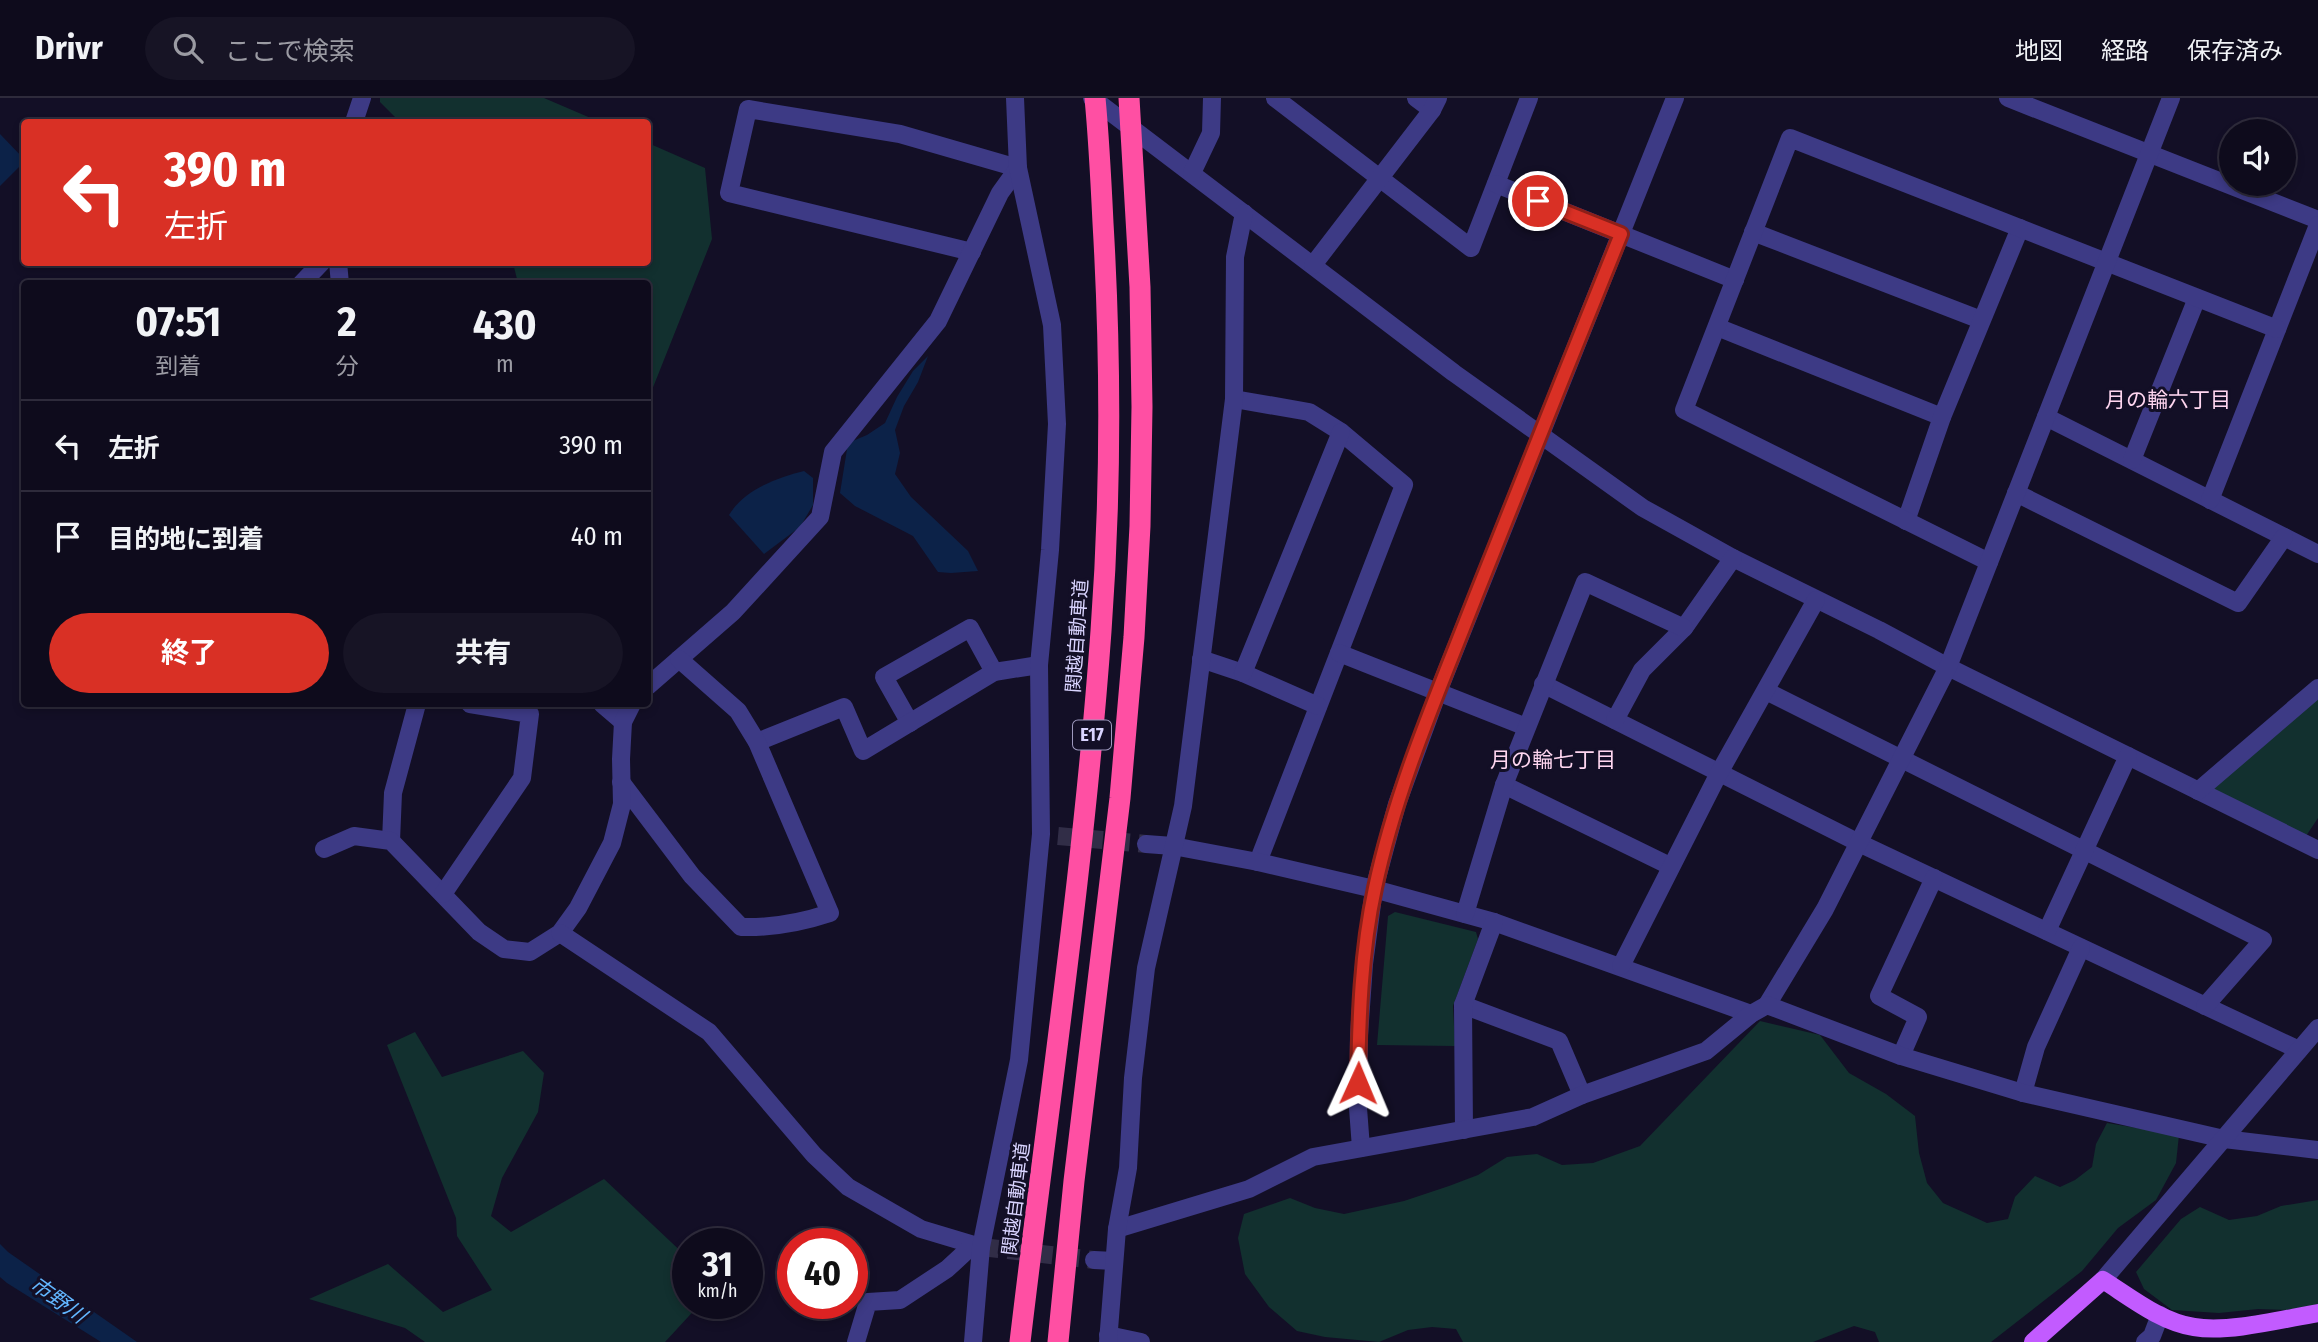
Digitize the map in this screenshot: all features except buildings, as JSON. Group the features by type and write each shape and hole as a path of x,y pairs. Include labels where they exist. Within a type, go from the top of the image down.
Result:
{"highway":[{"name":"関越自動車道","path":"1020,1342 1070,951 1101,631 1107,526 1109,409 1107,288 1098,124 1093,98"},
{"name":"E17","path":"1058,1342 1074,1181 1120,798 1134,637 1140,526 1142,407 1140,287 1129,102"}],"main road":[{"path":"2033,1342 2102,1280 2160,1315 2194,1327 2234,1327 2318,1313"}],"street":[{"path":"355,119 362,98"},
{"path":"972,1342 977,1246 1019,1059 1050,835 1040,665 1058,424 1052,325 1018,167 1015,98"},
{"path":"1093,98 1540,435 1643,508 1733,558 1948,667 2318,850"},
{"path":"1192,173 1211,132 1212,98"},
{"path":"1275,98 1471,248 1529,98"},
{"path":"1313,265 1435,104 1416,98"},
{"path":"1361,1148 1358,1108 1359,1035 1364,964 1374,889 1397,804 1438,692 1675,98"},
{"path":"2008,98 2318,223 2210,500"},
{"path":"1117,1229 1249,1189 1313,1157 1534,1117 1582,1095 1706,1051 1759,1009 1825,909 1948,667 2171,98"},
{"path":"972,252 729,193 748,109 900,134 1018,167"},
{"path":"1989,562 1684,410 1790,138 2277,329"},
{"path":"651,683 733,612 821,517 833,452 938,321 1000,193 1018,167"},
{"path":"1496,184 1735,280"},
{"path":"1141,1342 1108,1338 1114,1261 1128,1168 1133,1078 1146,968 1183,806 1234,399 1236,257 1244,213"},
{"path":"1906,521 1942,417 2020,228"},
{"path":"1753,232 1981,320"},
{"path":"305,280 318,266"},
{"path":"2132,460 2197,298"},
{"path":"1717,327 1942,417"},
{"path":"1234,399 1309,412 1341,432 1404,485 1258,862"},
{"path":"2046,417 2318,554"},
{"path":"1243,673 1341,432"},
{"path":"2016,494 2238,603 2284,537"},
{"path":"1615,720 1642,670 1684,628 1733,558"},
{"path":"1465,914 1504,785 1585,582 1684,628"},
{"path":"1621,966 1719,773 1816,600"},
{"path":"910,723 884,677 970,628 994,672"},
{"path":"1339,653 1526,727"},
{"path":"621,782 692,876 741,927 761,928 802,923 830,913 757,742 738,711 678,659"},
{"path":"1201,659 1243,673 1318,706"},
{"path":"757,742 844,707 863,751 994,672 1040,665"},
{"path":"1543,684 1859,843 2299,1050"},
{"path":"2198,791 2318,688"},
{"path":"1766,691 2263,940 2205,1006"},
{"path":"391,841 393,793 416,707"},
{"path":"443,894 522,778 530,714 488,707"},
{"path":"606,707 623,722"},
{"path":"324,849 354,836 391,841 480,932 503,949 530,952 560,933 578,908 612,843 622,804 623,722 630,707"},
{"path":"2047,931 2128,757"},
{"path":"1504,785 1670,866"},
{"path":"1146,844 1173,846 1258,862 1374,889 1494,922 1621,966 2024,1093 2224,1139 2318,1150"},
{"path":"1901,1056 1918,1017 1879,996 1934,878"},
{"path":"1464,1130 1463,1005 1494,922"},
{"path":"560,933 709,1032 814,1155 848,1187 922,1229 977,1246"},
{"path":"2024,1093 2036,1047 2081,948"},
{"path":"1463,1005 1559,1041 1582,1095"},
{"path":"2102,1280 2318,1028"},
{"path":"856,1342 868,1302 900,1300 977,1246"},
{"path":"1094,1260 1114,1261"},
{"path":"2146,1342 2152,1336 2160,1315"}],"green space":[{"path":"380,98 544,98 593,119 397,119 380,102"},
{"path":"651,144 705,168 712,239 651,392 651,280 517,280 514,266 651,266"},
{"path":"2318,688 2318,818 2302,842 2198,791"},
{"path":"1395,912 1476,932 1478,939 1453,1006 1455,1046 1377,1045 1388,916"},
{"path":"1760,1021 1820,1035 1849,1073 1886,1094 1915,1116 1919,1153 1927,1183 1943,1203 1987,1223 2008,1219 2015,1197 2035,1176 2060,1187 2092,1167 2096,1144 2107,1123 2179,1135 2176,1163 2156,1200 2118,1228 2082,1271 1991,1342 1879,1342 1875,1332 1854,1326 1813,1342 1463,1342 1456,1329 1432,1327 1408,1330 1379,1342 1325,1337 1297,1331 1269,1307 1245,1274 1238,1238 1244,1214 1290,1198 1315,1208 1344,1214 1404,1201 1449,1186 1478,1175 1507,1157 1537,1154 1562,1165 1593,1163 1640,1146"},
{"path":"415,1032 442,1077 523,1051 544,1073 538,1112 502,1178 491,1216 511,1232 604,1179 672,1243 672,1319 686,1319 665,1342 425,1342 405,1328 309,1299 388,1264 443,1312 492,1290 457,1236 456,1218 387,1045"},
{"path":"2318,1200 2318,1304 2288,1310 2258,1309 2219,1313 2172,1310 2144,1289 2136,1272 2181,1219 2200,1207 2229,1220 2257,1216 2281,1206"}],"water":[{"path":"0,134 21,156 21,165 0,186"},
{"path":"928,356 895,430 900,453 895,474 911,497 968,551 978,571 938,572 913,536 855,506 840,493 848,443 885,423 913,371"},
{"path":"804,471 813,478 813,505 800,527 764,554 729,515 735,506 762,486"},
{"name":"市野川","path":"0,1244 137,1342 101,1342 7,1283 0,1277"}],"tunnel":[{"path":"1058,836 1146,844"},
{"path":"981,1247 1094,1260"}],"district":[{"name":"月の輪六丁目","path":"2168,400"},
{"name":"月の輪七丁目","path":"1553,760"}],"route":[{"path":"1358,1083 1364,964 1374,889 1397,804 1438,692 1621,234 1538,201"}]}
